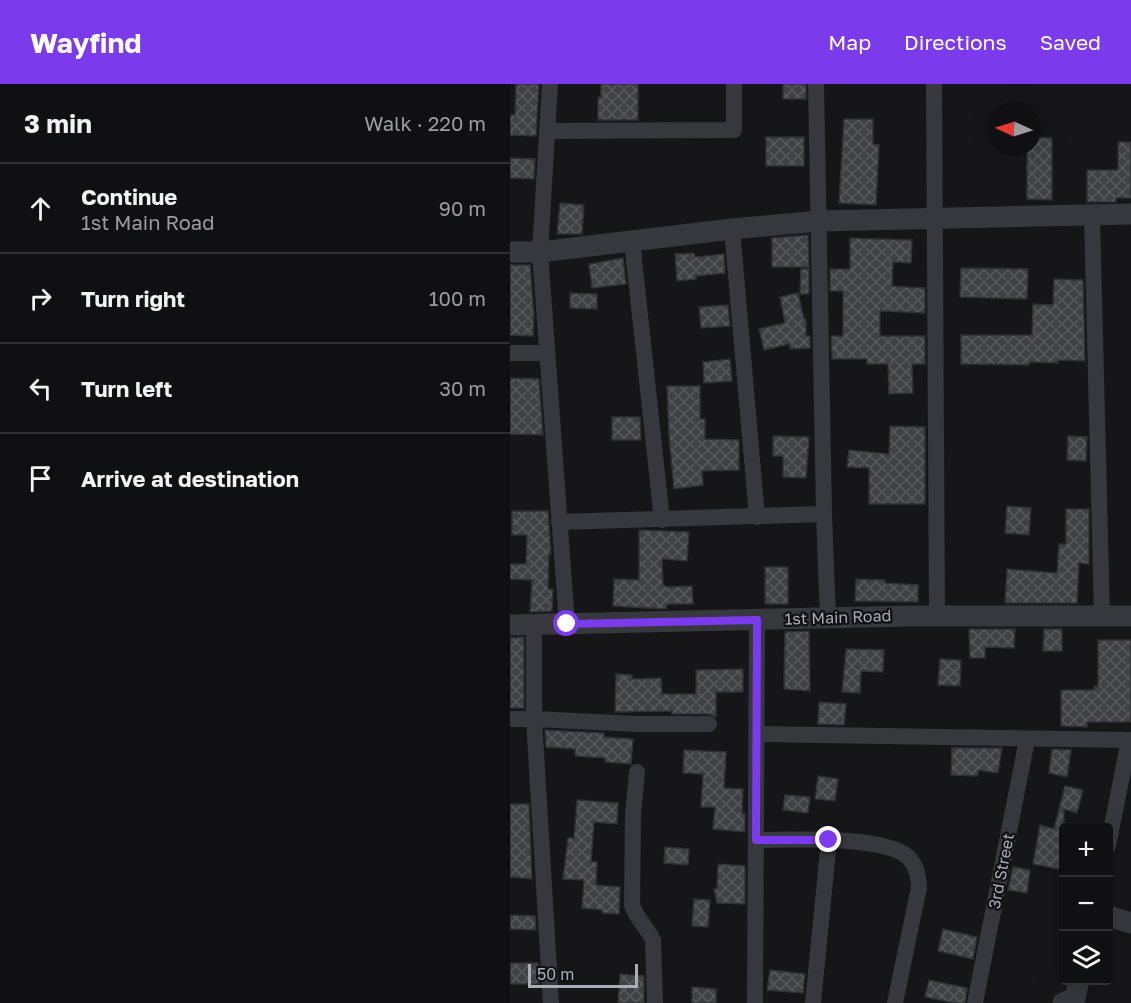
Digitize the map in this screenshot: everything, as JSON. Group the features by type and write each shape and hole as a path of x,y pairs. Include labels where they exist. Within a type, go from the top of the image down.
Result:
{"street":[{"path":"550,84 540,252 567,624"},
{"path":"547,131 734,130 734,84"},
{"path":"816,84 828,618"},
{"path":"934,84 937,616"},
{"path":"510,252 540,252 819,221 1131,214"},
{"path":"1092,216 1102,616"},
{"path":"732,229 757,517"},
{"path":"632,241 662,520"},
{"path":"510,353 547,353"},
{"path":"558,522 824,514"},
{"name":"1st Main Road","path":"510,624 937,616 1131,616"},
{"path":"755,1003 757,620"},
{"path":"534,625 534,719 551,1003"},
{"path":"510,719 637,724 709,724"},
{"path":"756,734 1130,740 1113,823"},
{"name":"3rd Street","path":"975,1003 1027,740"},
{"path":"637,772 633,815 632,905 635,915 653,940 655,1003"},
{"path":"756,840 829,840 885,846 907,856 918,871 919,887 895,1003"},
{"path":"813,1003 829,840"},
{"path":"1113,918 1131,923"},
{"path":"1063,1003 1074,998 1077,985"}],"building":[{"path":"516,84 539,84 536,136 510,135 510,115 515,115"},
{"path":"601,84 638,84 638,120 598,120 598,97 601,97"},
{"path":"783,84 806,84 806,99 783,99"},
{"path":"844,119 873,119 873,144 879,145 876,205 839,203"},
{"path":"766,137 804,137 804,166 766,166"},
{"path":"1041,137 1052,138 1052,200 1027,199 1027,156 1041,156"},
{"path":"1118,142 1131,142 1131,198 1116,198 1116,202 1087,202 1087,170 1118,170"},
{"path":"510,158 535,159 534,179 510,178"},
{"path":"560,203 584,205 582,234 557,234"},
{"path":"808,235 809,267 772,267 772,238"},
{"path":"850,238 912,240 911,263 893,262 892,286 925,288 925,313 880,311 880,336 925,336 925,364 912,364 913,393 889,394 888,364 867,364 867,359 832,359 831,336 843,336 843,291 830,291 830,269 850,269"},
{"path":"694,253 695,257 724,254 725,273 696,276 696,279 677,281 675,254"},
{"path":"623,258 626,284 592,288 589,264"},
{"path":"510,265 530,265 534,315 533,336 510,335"},
{"path":"961,268 1028,269 1027,299 960,297"},
{"path":"801,269 809,269 809,294 800,294"},
{"path":"1054,279 1083,280 1085,361 1029,362 1029,365 961,364 961,335 1032,335 1033,304 1053,305"},
{"path":"570,293 597,294 597,309 570,308"},
{"path":"798,293 804,319 806,319 806,336 810,336 810,348 790,349 790,344 764,350 759,329 785,323 780,297"},
{"path":"728,305 730,326 701,328 699,307"},
{"path":"730,359 732,381 704,383 703,362"},
{"path":"510,378 539,379 543,435 510,434"},
{"path":"667,386 700,386 700,419 705,419 705,439 739,440 739,470 702,471 703,485 674,489"},
{"path":"612,417 640,417 641,440 612,440"},
{"path":"890,426 925,427 925,504 869,504 869,468 847,467 849,450 889,454"},
{"path":"773,436 809,437 806,478 783,477 783,456 773,456"},
{"path":"1068,436 1087,437 1086,461 1067,460"},
{"path":"1007,506 1031,508 1029,535 1005,533"},
{"path":"1066,509 1089,509 1089,564 1079,563 1077,603 1005,603 1007,569 1057,573 1059,544 1066,544"},
{"path":"512,511 548,511 551,554 549,554 548,589 553,589 552,611 530,612 532,580 510,579 510,564 526,564 527,535 512,535"},
{"path":"639,530 689,532 687,561 662,559 663,585 667,587 692,586 693,604 667,604 666,609 613,606 614,579 639,580"},
{"path":"765,567 788,567 788,604 765,604"},
{"path":"856,579 918,585 918,602 855,601"},
{"path":"969,629 1015,629 1014,648 985,647 985,658 970,658"},
{"path":"1044,629 1062,629 1062,651 1043,651"},
{"path":"809,631 810,691 784,689 785,632"},
{"path":"524,637 524,708 510,708 510,638"},
{"path":"1098,640 1131,640 1131,722 1087,722 1087,727 1061,726 1061,690 1094,690 1094,686 1098,687"},
{"path":"846,649 884,650 883,672 861,671 860,693 842,692"},
{"path":"940,659 961,660 960,686 938,685"},
{"path":"743,669 743,692 716,692 716,717 709,714 672,714 672,711 615,712 616,674 632,675 632,679 661,678 662,694 696,694 696,670"},
{"path":"819,702 846,704 844,725 818,724"},
{"path":"545,730 604,733 604,737 633,739 631,764 605,762 605,758 575,756 575,749 546,747"},
{"path":"952,748 1002,748 998,773 978,770 978,776 951,775"},
{"path":"1052,749 1071,750 1067,777 1049,773"},
{"path":"684,750 726,752 724,788 743,789 742,813 745,814 745,832 713,829 715,807 701,807 703,774 683,773"},
{"path":"818,776 838,779 835,801 815,799"},
{"path":"1065,786 1083,790 1077,813 1064,809 1064,823 1059,823 1059,869 1033,864 1040,825 1054,829"},
{"path":"785,795 810,797 808,813 783,810"},
{"path":"577,800 618,803 617,824 594,822 591,862 597,862 596,885 620,887 619,914 582,908 584,880 563,879 568,838 574,838"},
{"path":"510,804 529,804 532,879 510,877"},
{"path":"665,847 689,849 688,865 664,863"},
{"path":"718,864 745,866 745,904 717,903 714,889 717,889"},
{"path":"1013,867 1030,870 1027,893 1008,890"},
{"path":"694,899 710,900 708,927 692,926"},
{"path":"510,915 535,916 536,930 510,929"},
{"path":"943,929 977,937 973,959 938,951"},
{"path":"510,963 538,963 539,984 510,984"},
{"path":"770,970 805,974 803,993 767,990"},
{"path":"620,974 644,976 644,1003 618,1003"},
{"path":"929,980 967,988 965,1003 925,997"},
{"path":"692,987 716,989 716,1003 692,1003"}],"route":[{"path":"567,624 757,620 756,840 829,840"}]}
